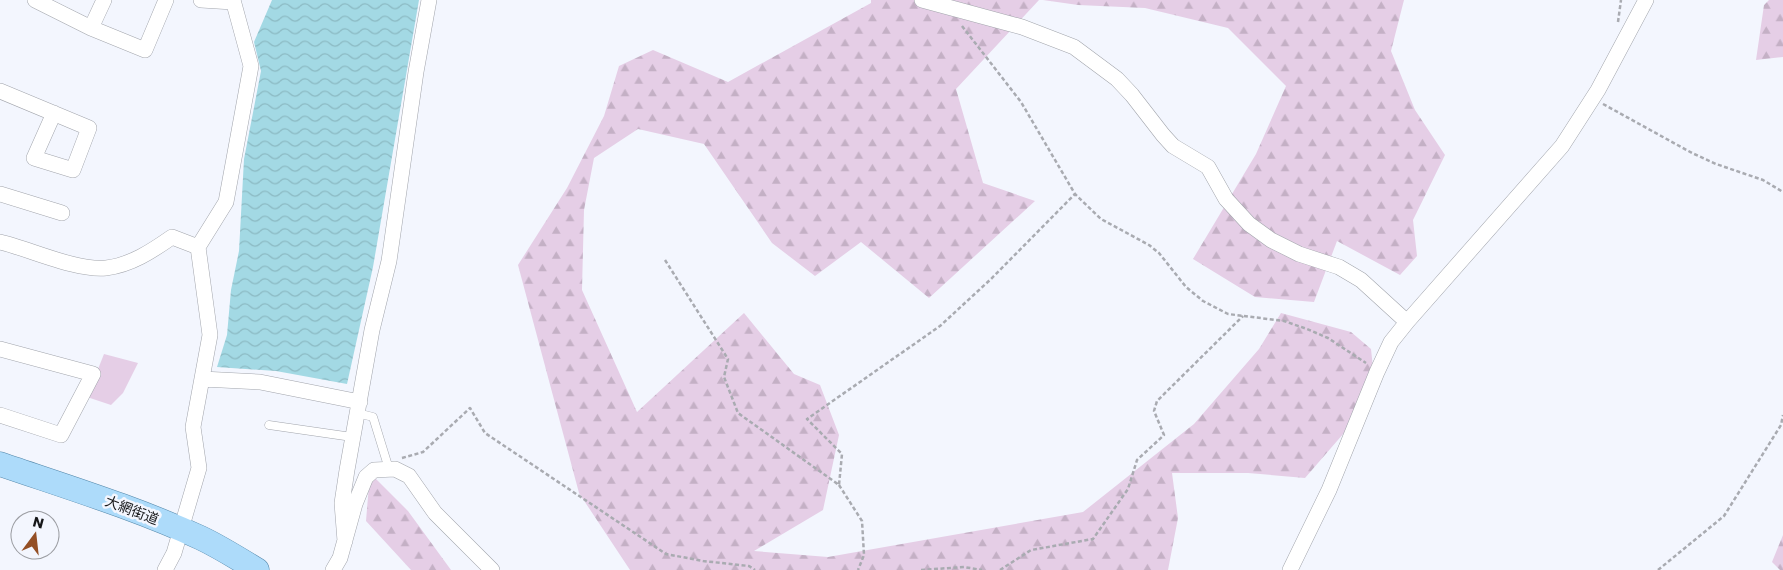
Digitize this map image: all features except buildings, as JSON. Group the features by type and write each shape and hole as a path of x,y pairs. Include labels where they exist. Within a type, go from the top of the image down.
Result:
{"main road":[{"name":"大網街道","path":"0,464 132,510 180,529 201,538 248,568"}],"street":[{"path":"35,0 91,28 145,50 166,0"},
{"path":"91,28 104,0"},
{"path":"165,570 174,553 199,468 192,427 210,335 198,248 226,202 251,66 233,1 201,0"},
{"path":"345,541 342,503 352,437 372,330 389,261 412,98 429,0"},
{"path":"922,0 1022,27 1074,47 1117,79 1173,146 1208,167 1226,199 1249,224 1271,240 1299,254 1340,267 1361,280 1407,322"},
{"path":"1290,570 1329,490 1391,342 1562,146 1593,98 1646,0"},
{"path":"0,92 54,114"},
{"path":"0,194 62,213"},
{"path":"0,242 62,261 89,267 105,268 123,264 141,256 172,236 198,248"},
{"path":"0,349 93,374 61,435 0,415"},
{"path":"202,379 260,382 358,407"},
{"path":"334,570 340,558 355,504 366,477 374,470 388,466 409,476 434,513 492,570"}],"lane":[{"path":"358,407 373,417 388,466"},
{"path":"269,425 352,437"}],"path":[{"path":"948,7 1020,102 1075,194 1100,219 1149,245 1159,253 1186,287 1203,301 1228,314 1284,321 1307,329 1328,338 1377,372"},
{"path":"1593,98 1692,153 1716,164 1763,180 1783,192"},
{"path":"839,485 842,454 807,419 940,326 991,279 1075,194"},
{"path":"665,260 728,359 724,377 738,414 839,485 862,521 864,555 858,570"},
{"path":"1000,570 1031,550 1093,539 1128,489 1137,460 1164,435 1154,411 1157,401 1243,316"},
{"path":"388,466 424,452 470,408 485,433 666,554 703,561 748,566 755,570"},
{"path":"1658,570 1724,516 1781,425 1783,415"},
{"path":"921,570 964,567 982,570"}],"green space":[{"path":"871,0 1039,0 956,89 983,183 1035,201 929,298 861,242 815,276 772,243 704,144 638,129 594,158 584,210 582,290 637,412 744,313 794,374 820,385 839,435 823,510 754,551 828,557 1083,512 1194,424 1259,349 1281,313 1351,332 1371,349 1376,396 1305,478 1248,473 1172,473 1178,518 1168,570 630,570 579,493 518,265 567,188 604,116 619,66 653,50 728,82 871,3"},
{"path":"1043,0 1404,0 1391,51 1415,110 1445,155 1413,220 1417,256 1400,275 1337,241 1314,302 1255,297 1193,259 1256,154 1286,86 1228,28 1145,8 1078,5"},
{"path":"1769,0 1783,0 1783,57 1756,60 1764,5"},
{"path":"104,354 138,363 123,393 111,405 87,397"},
{"path":"370,473 408,511 451,570 411,570 366,521"},
{"path":"1783,535 1783,570 1780,570 1772,562"}],"water":[{"path":"272,0 419,0 373,267 347,384 276,371 217,367 227,335 231,290 239,251 244,159 261,71 254,42"}]}
